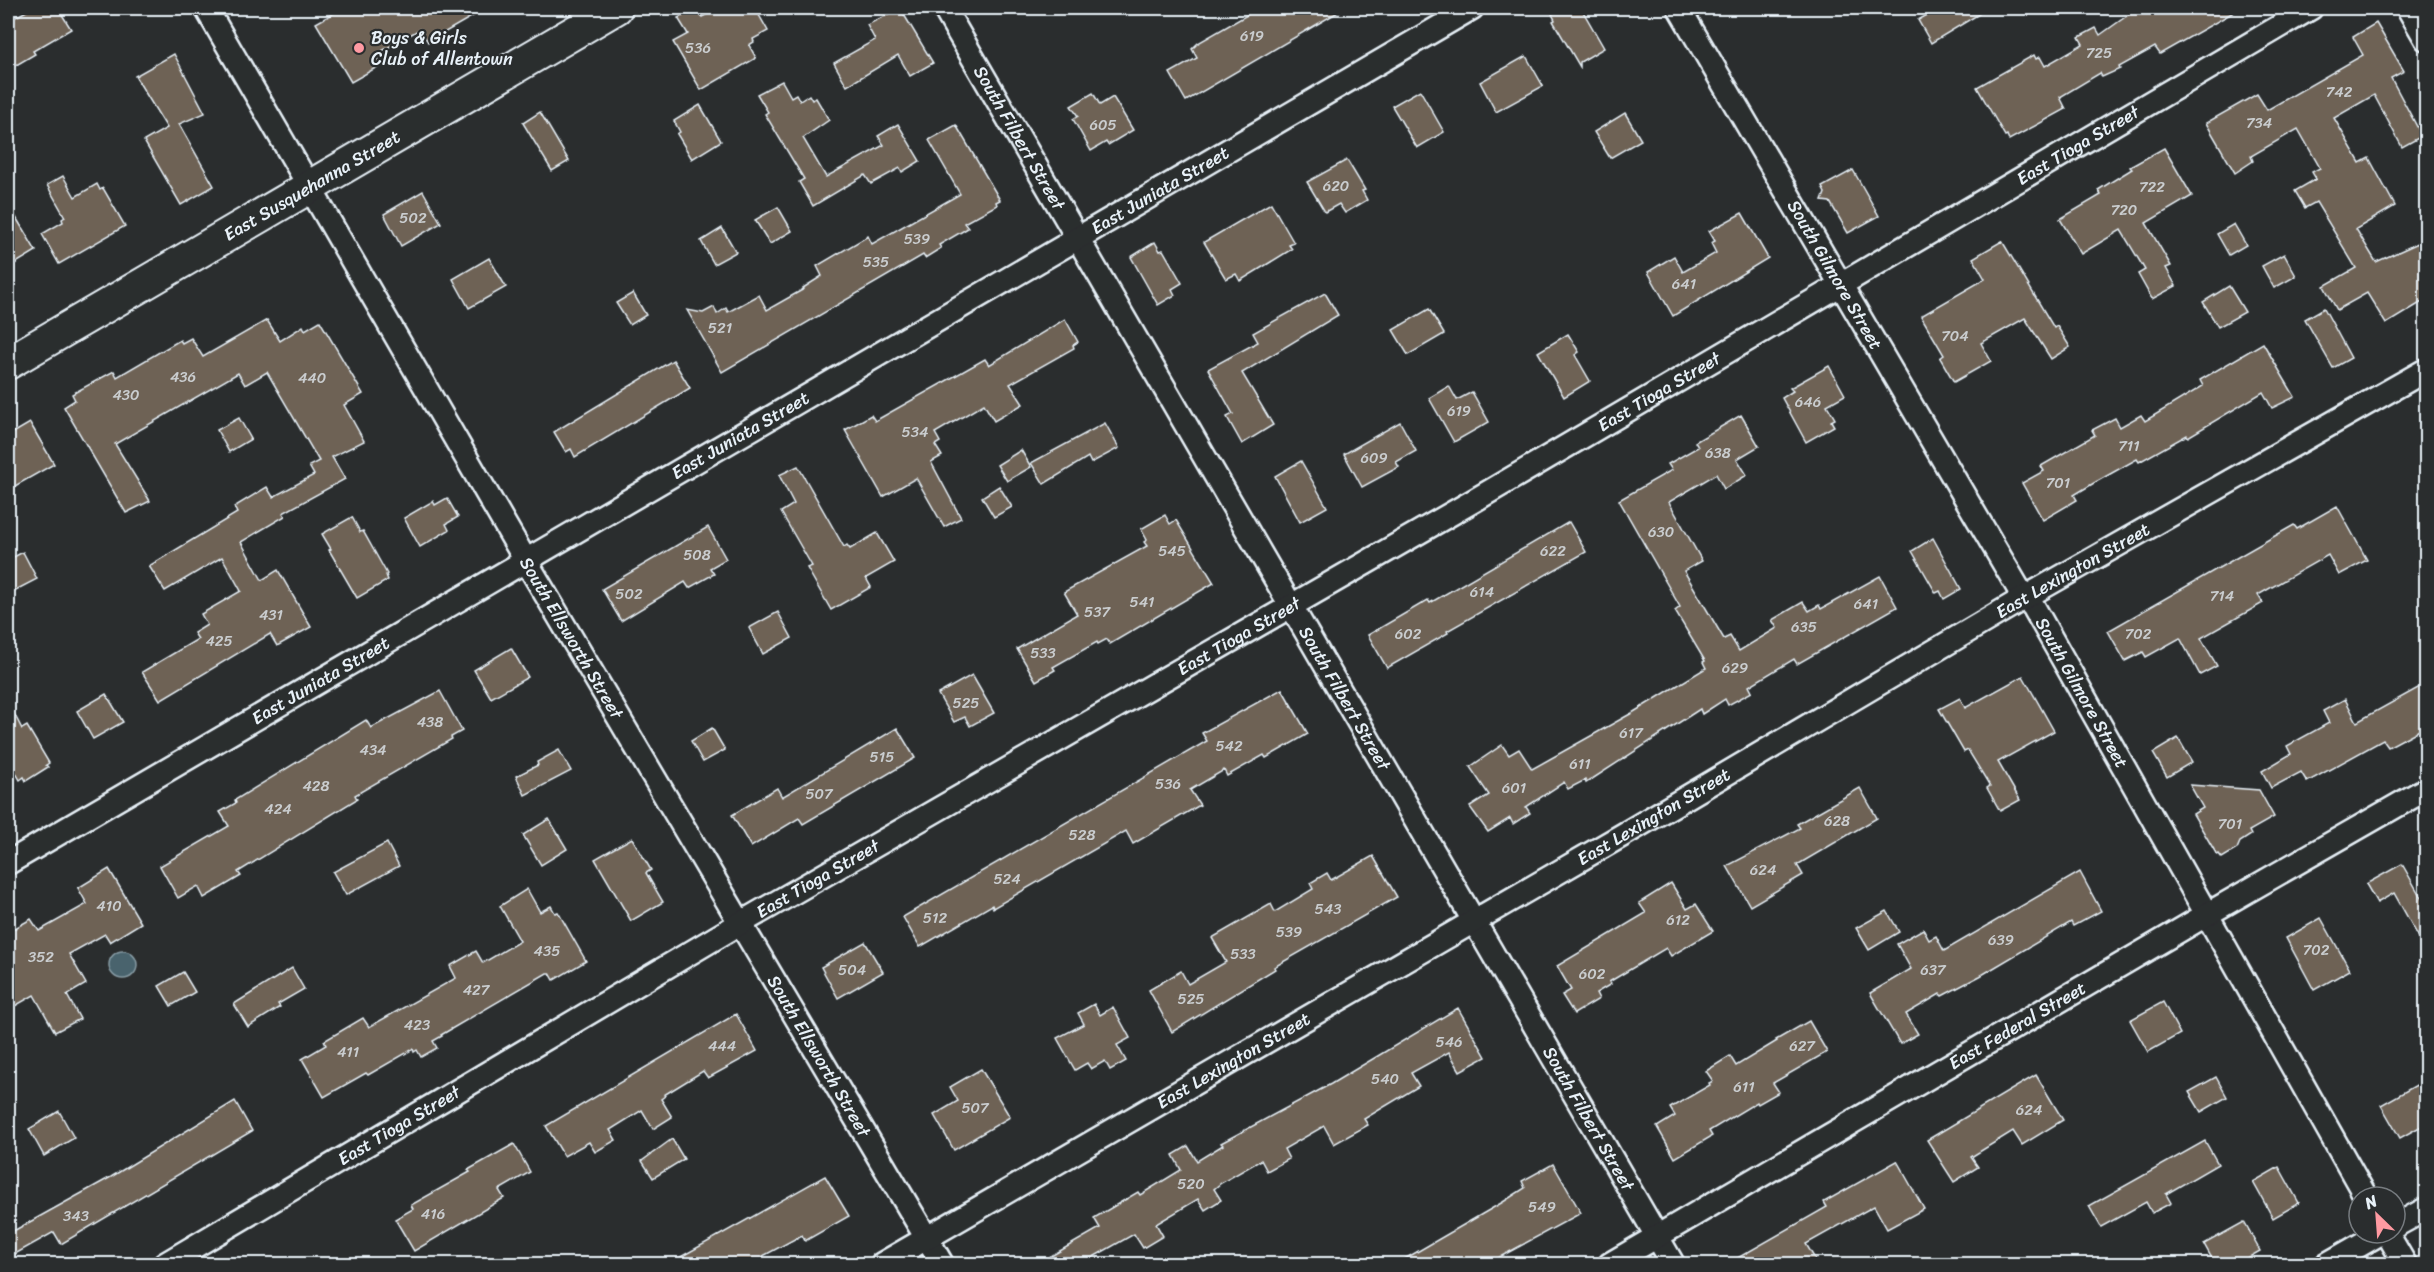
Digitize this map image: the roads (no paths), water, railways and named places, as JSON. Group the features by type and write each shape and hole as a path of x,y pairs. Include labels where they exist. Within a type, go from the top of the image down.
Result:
{"main road":[{"name":"East Susquehanna Street","path":"8,363 616,8"}],"street":[{"name":"South Ellsworth Street","path":"206,8 311,185 526,561 942,1264"},
{"name":"South Filbert Street","path":"944,8 1673,1264"},
{"name":"East Juniata Street","path":"8,863 1472,8"},
{"name":"South Gilmore Street","path":"1679,8 2024,598 2033,606 2359,1185"},
{"name":"East Tioga Street","path":"165,1264 196,1257 739,924 1843,285 2311,8"},
{"path":"2408,8 2427,39"},
{"name":"East Lexington Street","path":"882,1264 1631,831 2024,598 2427,369"},
{"name":"East Federal Street","path":"1610,1264 2206,915 2427,789"},
{"path":"2407,1220 2427,1209"},
{"path":"2327,1264 2360,1245"},
{"path":"2394,1245 2405,1264"}],"water":[{"path":"123,951 133,955 137,965 133,975 123,979 113,975 109,965 113,955"}],"place":[{"name":"Boys & Girls Club of Allentown","path":"359,48"}]}
